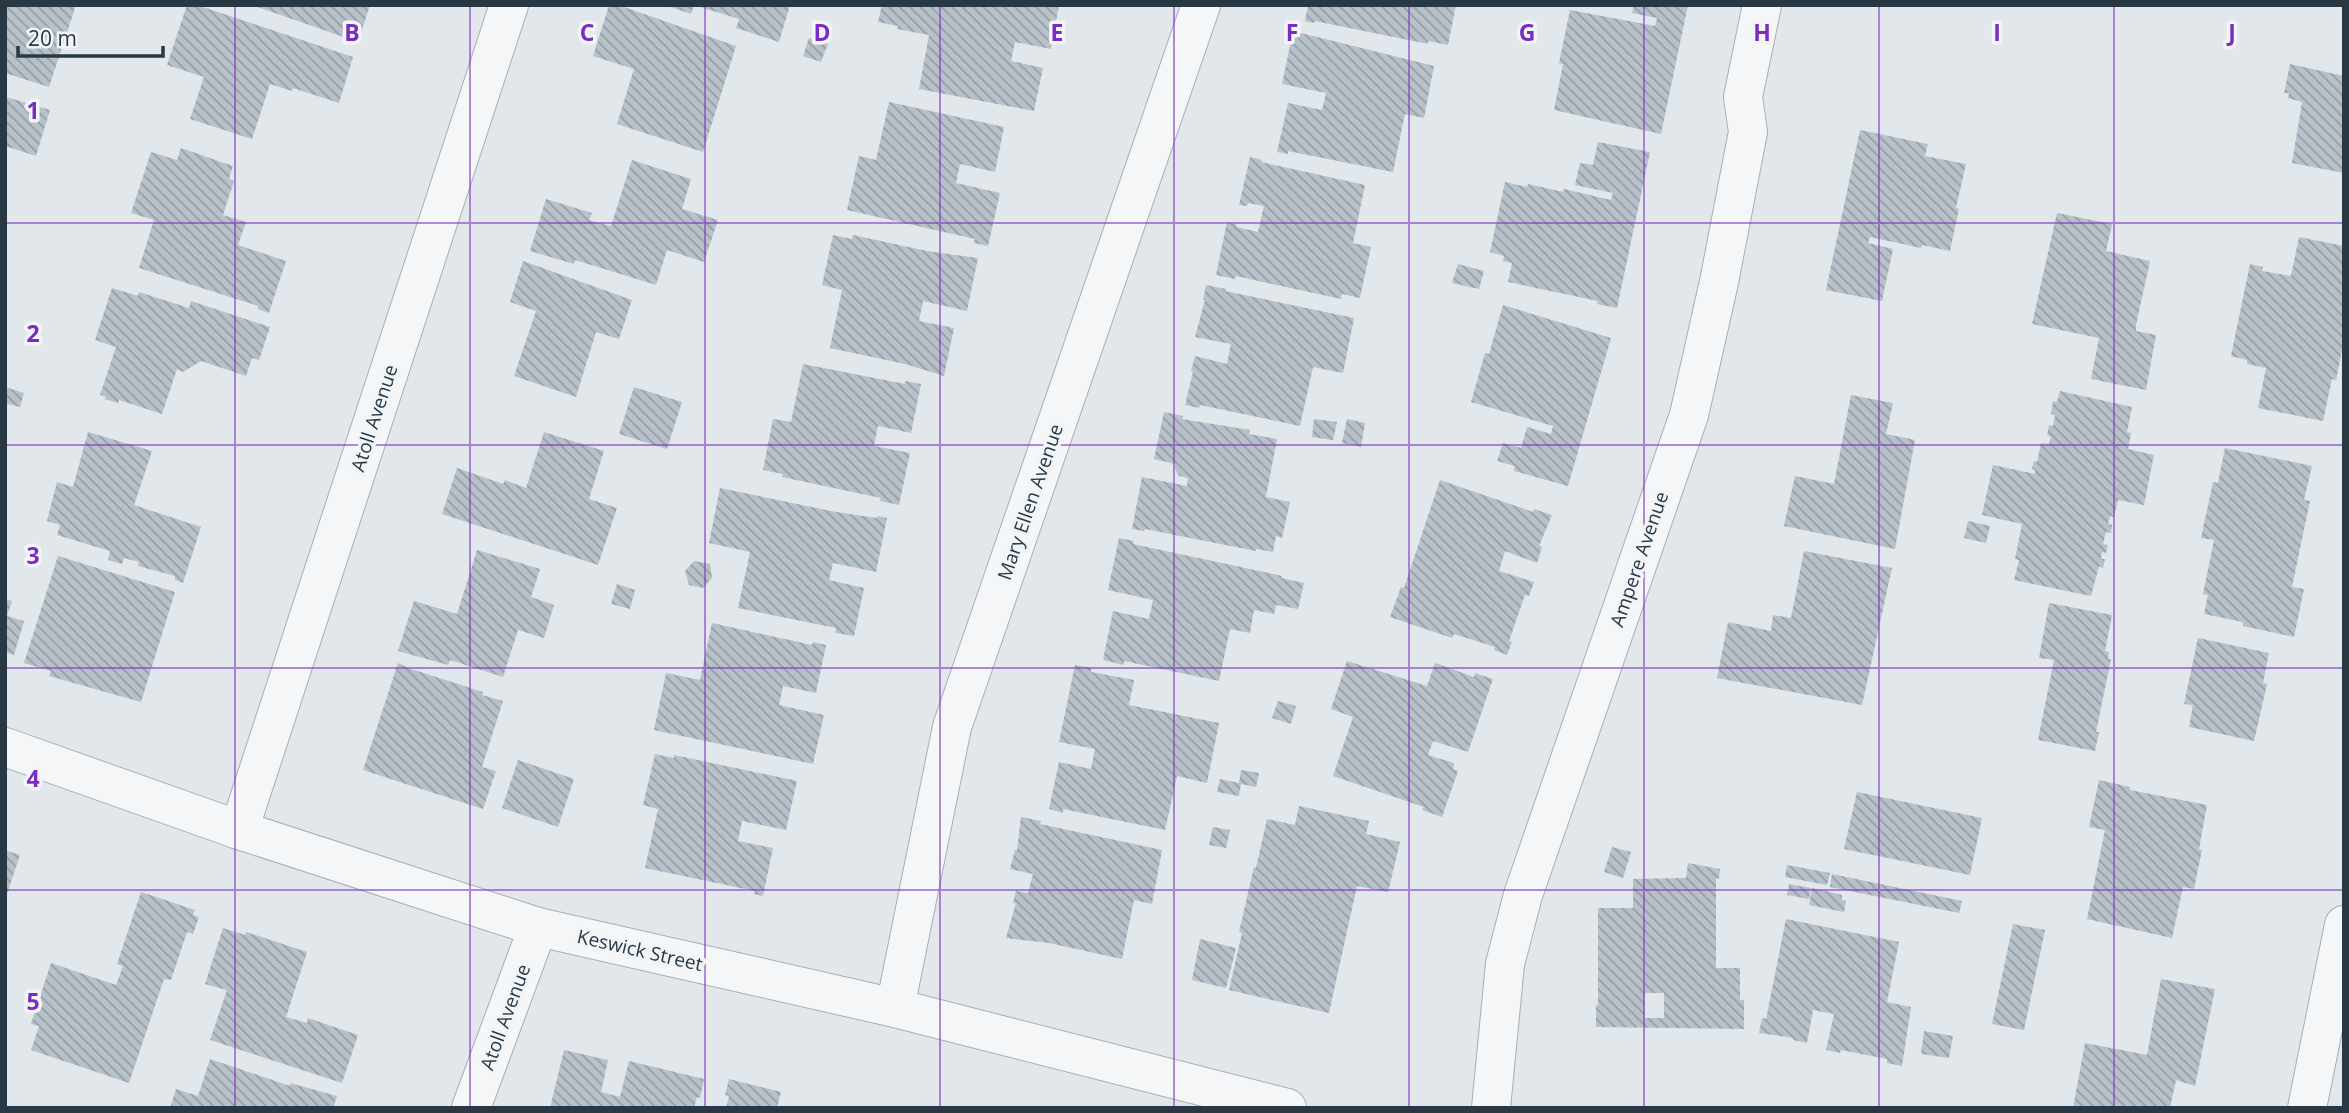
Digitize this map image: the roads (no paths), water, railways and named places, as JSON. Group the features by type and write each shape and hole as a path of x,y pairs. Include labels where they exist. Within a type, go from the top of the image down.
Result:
{"street":[{"name":"Atoll Avenue","path":"239,830 509,5"},
{"name":"Mary Ellen Avenue","path":"895,1008 952,727 1201,5"},
{"name":"Ampere Avenue","path":"1491,1108 1505,964 1523,895 1689,415 1719,282 1748,132 1743,97 1762,5"},
{"name":"Keswick Street","path":"5,747 239,830 538,927 895,1008 1287,1108"},
{"path":"2307,1108 2344,925"},
{"name":"Atoll Avenue","path":"471,1108 538,927"}]}
